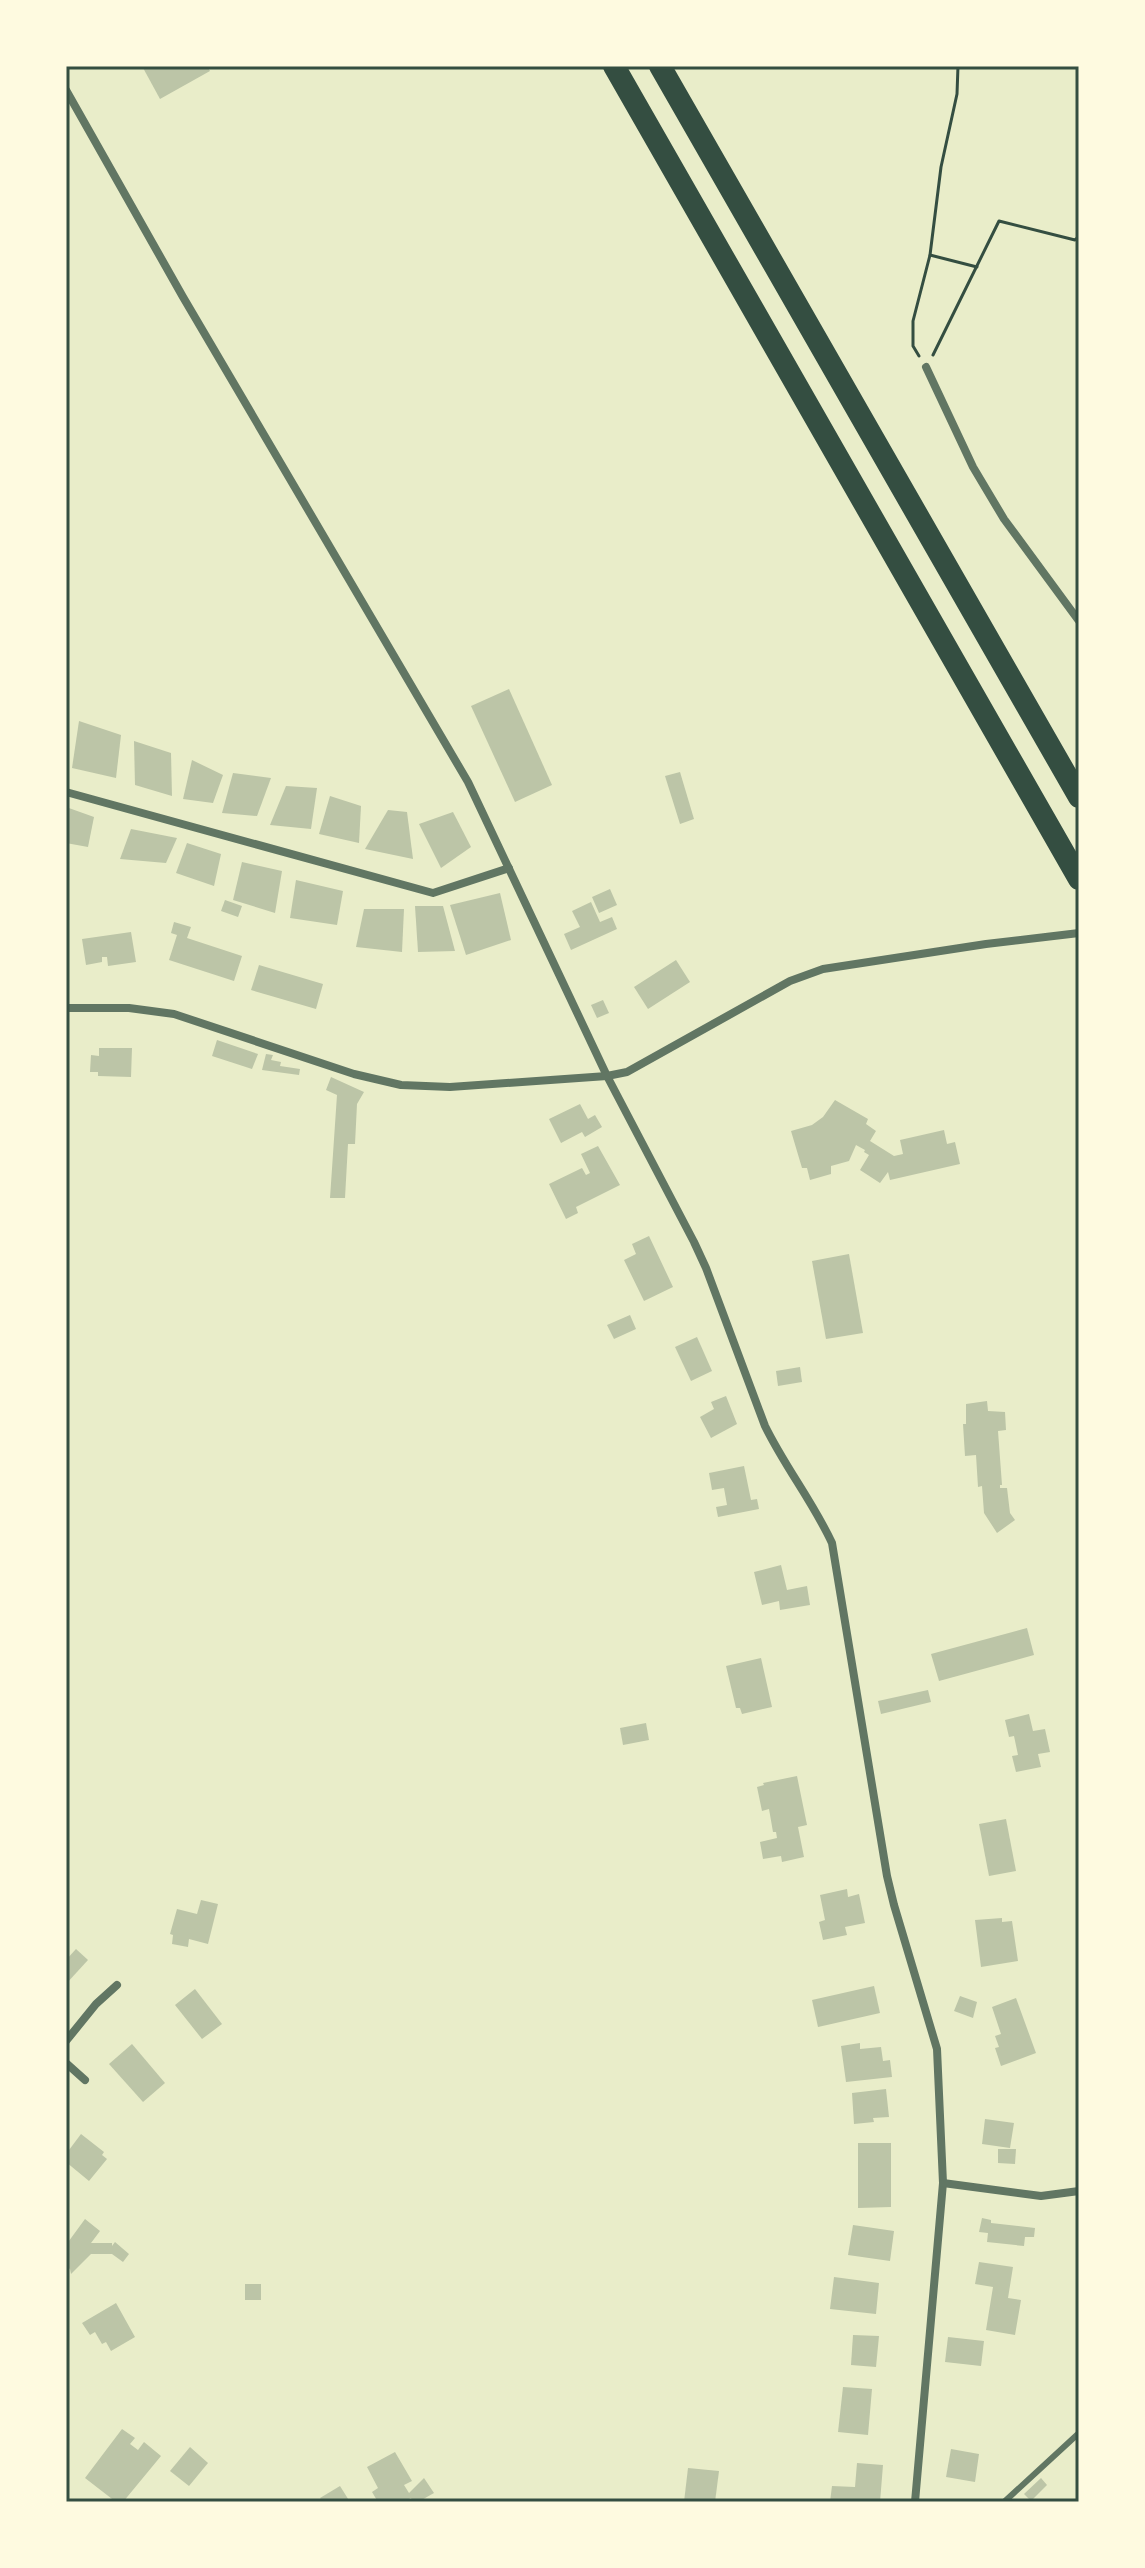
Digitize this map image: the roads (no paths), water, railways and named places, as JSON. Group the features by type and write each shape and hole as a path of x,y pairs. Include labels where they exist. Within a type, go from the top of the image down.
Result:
{"highway":[{"path":"614,66 1079,879"},
{"path":"660,66 1079,797"}],"street":[{"path":"66,90 183,297 468,782 607,1076 706,1268 765,1426 818,1513 832,1543 887,1876 937,2049 943,2183 915,2502"},
{"path":"926,367 973,467 1004,519 1079,621"},
{"path":"66,792 433,893 509,868"},
{"path":"66,1008 129,1008 174,1014 354,1074 401,1085 450,1087 607,1076 627,1072 790,981 823,969 1079,933"},
{"path":"66,2041 96,2004 117,1985"},
{"path":"66,2063 85,2080"},
{"path":"943,2183 1041,2196 1079,2191"}],"lane":[{"path":"1004,2502 1079,2433"}]}
